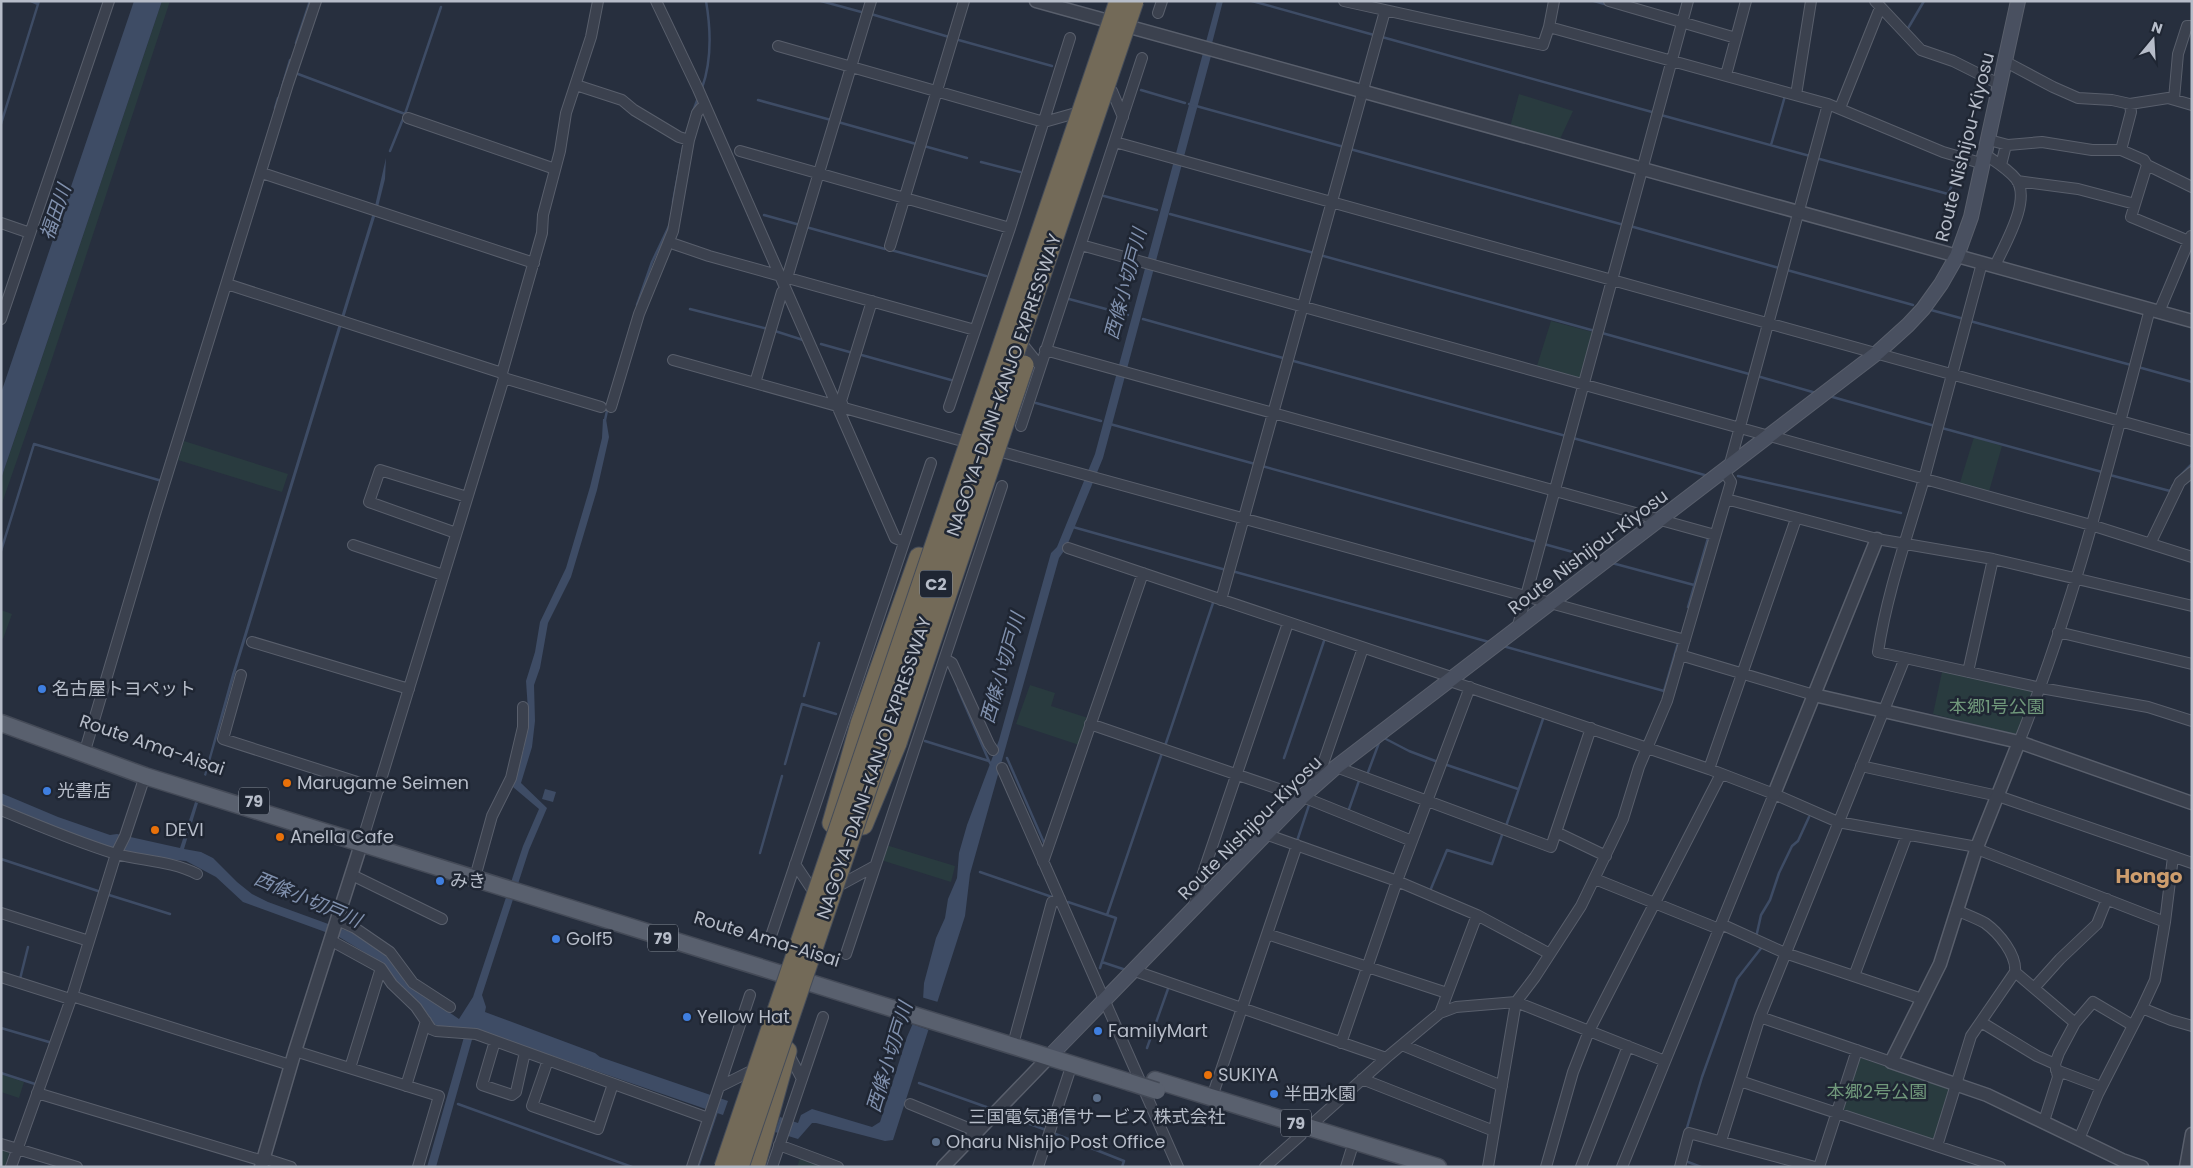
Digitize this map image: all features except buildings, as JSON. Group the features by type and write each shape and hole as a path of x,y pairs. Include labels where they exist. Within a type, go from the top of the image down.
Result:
{"highway":[{"name":"NAGOYA-DAINI-KANJO EXPRESSWAY","path":"724,1167 1118,1"},
{"name":"NAGOYA-DAINI-KANJO EXPRESSWAY","path":"739,1167 1134,1"},
{"path":"832,823 860,724 919,557 1018,259 1107,36"},
{"path":"860,832 897,743 1022,373 1076,172"},
{"path":"754,1167 787,1051"}],"main road":[{"name":"Route Nishijou-Kiyosu","path":"1054,1054 1303,797 1336,767 1877,353 1923,309 1941,284 1957,256 1971,217 2018,1"},
{"name":"Route Ama-Aisai","path":"1,713 145,776 362,839 1305,1131 1438,1167"},
{"name":"Route Ama-Aisai","path":"1,723 148,767 362,839 477,870 513,886"},
{"name":"Route Ama-Aisai","path":"934,1017 1015,1037 1072,1064 1128,1076"},
{"name":"Route Ama-Aisai","path":"1156,1085 1212,1097 1351,1150 1403,1167"}],"street":[{"path":"1,318 109,1"},
{"path":"86,750 155,514 288,84 316,1"},
{"path":"262,1162 290,1065 379,788 503,376 542,233 543,215 555,169 566,113 591,37 598,1"},
{"path":"656,1 783,277 786,290 840,407 895,538 904,542"},
{"path":"783,277 819,174 871,1"},
{"path":"890,246 964,1"},
{"path":"1036,1 2192,321"},
{"path":"1158,13 1162,1"},
{"path":"1344,1 1543,45 1554,1"},
{"path":"1609,1 1736,38"},
{"path":"1517,629 1688,1"},
{"path":"1726,75 1746,1"},
{"path":"1796,95 1811,1"},
{"path":"1840,108 1877,4 1920,50 1953,61 2001,85"},
{"path":"1221,600 1385,11"},
{"path":"2174,99 2178,54 2187,26 2192,26"},
{"path":"1549,27 1828,104 1943,152 1985,159 2001,165 2017,181 2022,193 2018,210 1995,266"},
{"path":"949,407 1010,228 1070,38"},
{"path":"778,46 1044,122 1107,105"},
{"path":"1020,426 1142,58"},
{"path":"2006,62 2052,87 2078,98 2112,100 2130,104 2168,98 2192,105"},
{"path":"576,85 622,100 634,110 686,139"},
{"path":"1112,91 1123,117"},
{"path":"227,284 503,376 606,407 639,314 673,231 686,139 701,108 702,98"},
{"path":"1488,1167 1516,1002 1581,906 1595,879 1624,819 1639,767 1667,700 1731,482 1726,469 1828,104"},
{"path":"2122,150 2131,112 2130,104"},
{"path":"408,118 555,169"},
{"path":"1989,140 2006,145 2042,142 2092,150 2122,150 2144,160 2147,165 2192,187"},
{"path":"1115,142 2192,441"},
{"path":"2001,165 2006,145"},
{"path":"740,151 1010,228"},
{"path":"1891,1062 1940,964 1977,848 2041,688 2154,311 2190,238 2131,217 2147,165"},
{"path":"262,172 534,263"},
{"path":"2017,181 2078,189 2135,204"},
{"path":"1,223 30,233"},
{"path":"674,244 709,256 975,330"},
{"path":"1081,245 2091,525 2192,556"},
{"path":"1982,263 1924,479 1892,584 1882,623 1878,652 2041,688 2148,707 2192,721"},
{"path":"755,383 782,292 786,290"},
{"path":"840,407 872,301"},
{"path":"1024,346 1040,366"},
{"path":"1045,350 1715,535"},
{"path":"673,360 1684,640"},
{"path":"772,933 931,462"},
{"path":"456,533 369,502 380,470 467,497"},
{"path":"2151,542 2180,482 2192,472"},
{"path":"846,954 1002,486"},
{"path":"1726,500 1877,539 1993,559 2192,606"},
{"path":"1709,769 1744,673 1796,519"},
{"path":"963,525 981,549"},
{"path":"1622,1167 1877,539"},
{"path":"896,566 952,540"},
{"path":"353,545 443,575"},
{"path":"1068,548 1363,648 1709,769 1774,794 1838,822 1977,848 2165,922"},
{"path":"1968,672 1993,559"},
{"path":"1043,862 1143,573"},
{"path":"1192,913 1236,775 1288,623"},
{"path":"2058,632 2192,664"},
{"path":"252,642 409,689"},
{"path":"1315,787 1363,648"},
{"path":"1680,655 1814,695 2019,742 2192,803"},
{"path":"1721,1141 1760,1017 1905,658"},
{"path":"945,659 952,663 993,750"},
{"path":"241,675 223,739 379,788"},
{"path":"1342,1043 1397,881 1470,687"},
{"path":"477,870 492,816 509,783 523,727 523,707"},
{"path":"1090,724 1303,797 1412,841"},
{"path":"1336,767 1551,847 1590,728"},
{"path":"1861,766 1998,796 2192,863"},
{"path":"1002,768 1178,1167"},
{"path":"1546,1167 1573,1072 1589,1031 1721,774"},
{"path":"11,1167 71,998 117,852 125,836 145,776"},
{"path":"1,810 33,825 117,852 182,866 197,874"},
{"path":"1556,832 1606,856"},
{"path":"1268,835 1397,881 1477,915 1550,954"},
{"path":"1854,976 1907,835"},
{"path":"1212,1097 1297,845"},
{"path":"2079,1139 2101,1087 2155,980 2174,857"},
{"path":"795,864 811,888"},
{"path":"842,884 876,866"},
{"path":"352,875 442,919"},
{"path":"1595,879 1786,953 1922,999"},
{"path":"1015,1037 1052,902 1060,899"},
{"path":"2034,988 2060,959 2097,924 2107,899"},
{"path":"1937,1146 1971,1036 2015,972 2016,964 2004,942 1985,924 1956,910"},
{"path":"1,912 89,941"},
{"path":"1440,1013 1477,915"},
{"path":"333,930 355,928 390,952 413,983 450,1007"},
{"path":"333,930 381,968 392,984 416,1007 431,1029 476,1034 613,1084 709,1116"},
{"path":"1267,934 1447,993"},
{"path":"350,1068 381,968"},
{"path":"1135,971 1386,1058"},
{"path":"2015,972 2075,1023"},
{"path":"1,977 290,1065"},
{"path":"692,1167 750,995"},
{"path":"1265,1167 1402,1044 1440,1013 1456,1007 1516,1002 1665,1061"},
{"path":"2042,1122 2058,1077 2055,1067 2075,1023 2093,1002 2132,1025"},
{"path":"2142,1008 2192,1026"},
{"path":"772,1167 822,1017"},
{"path":"1760,1017 1987,1095 2079,1139 2121,1163 2142,1167"},
{"path":"406,1086 426,1020"},
{"path":"1981,1022 2055,1067 2101,1087"},
{"path":"495,1041 482,1085 512,1095 516,1092 525,1052"},
{"path":"1402,1044 1502,1086"},
{"path":"1581,1167 1628,1046"},
{"path":"1819,1167 1857,1050"},
{"path":"295,1051 439,1096 418,1167"},
{"path":"787,1051 802,1079"},
{"path":"944,1167 1054,1054"},
{"path":"548,1060 532,1106 598,1129 613,1084"},
{"path":"1038,1167 1072,1064"},
{"path":"718,1091 749,1072"},
{"path":"1362,1079 1494,1131"},
{"path":"1740,1081 1937,1146 1975,1163 2000,1167"},
{"path":"38,1093 262,1162 292,1167"},
{"path":"910,1104 978,1132"},
{"path":"1680,1167 1689,1133 1815,1167"},
{"path":"2186,1167 2192,1134"},
{"path":"781,1141 838,1167"},
{"path":"1,1144 77,1167"},
{"path":"1346,1167 1351,1150"}],"green space":[{"path":"162,1 170,1 48,371 1,506 1,479"},
{"path":"1519,94 1573,111 1560,139 1510,127"},
{"path":"1551,321 1596,333 1582,380 1536,369"},
{"path":"1974,437 2002,446 1988,495 1959,486"},
{"path":"184,441 288,474 282,492 178,460"},
{"path":"1,610 12,614 3,639 1,638"},
{"name":"本郷1号公園","path":"1942,672 2032,691 2034,695 2019,732 2014,734 1933,714"},
{"path":"1030,685 1055,693 1051,706 1088,718 1079,745 1016,724"},
{"path":"886,845 955,866 951,882 881,860"},
{"name":"本郷2号公園","path":"1861,1058 1952,1089 1935,1140 1844,1110 1842,1107 1857,1060"},
{"path":"1,1074 24,1082 19,1098 1,1092"},
{"path":"1,1148 10,1151 5,1167 1,1167"},
{"path":"801,1155 819,1162 817,1167 797,1167"}],"water":[{"path":"134,1 162,1 1,479 1,393"},
{"path":"1217,1 1223,1 1209,55 1211,56 1103,458 1066,548 1059,558 970,874 965,916 893,1140 885,1141 816,1123 812,1123 798,1139 775,1132 780,1117 798,1123 801,1115 812,1109 872,1127 880,1122 907,1037 923,1000 924,983 936,938 945,918 948,899 957,878 959,853 967,825 999,740 1051,553 1057,547 1095,454"},
{"path":"386,158 385,179 378,207 235,674 206,776 204,775 232,674 375,206"},
{"path":"603,419 606,419 609,437 597,490 571,577 548,623 540,668 534,685 535,721 532,747 521,783 547,808 529,850 482,995 486,1007 485,1012 595,1053 600,1057 728,1101 723,1115 475,1029 436,1167 427,1167 464,1037 435,1026 423,1008 393,981 382,963 339,937 243,902 216,877 186,861 158,858 111,848 1,807 1,793 58,817 110,835 117,834 180,848 195,802 198,803 184,849 201,852 213,858 252,894 268,902 353,933 386,955 395,964 405,982 459,1019 473,997 523,846 539,809 513,787 524,748 528,710 526,681 535,652 540,622 566,568 590,487 602,438"},
{"path":"545,789 556,792 553,802 542,799"}],"pier":[{"path":"921,997 938,1002 929,1030 912,1024"}],"waterway":[{"path":"31,1 38,4"},
{"path":"1,124 39,1"},
{"path":"296,43 310,1"},
{"path":"702,88 708,67 710,45 706,1"},
{"path":"821,1 865,13"},
{"path":"1252,1 1374,35"},
{"path":"1594,1 1608,5"},
{"path":"1907,30 1924,1"},
{"path":"405,114 441,7"},
{"path":"871,14 949,37"},
{"path":"1382,37 1652,112"},
{"path":"955,39 1052,66"},
{"path":"282,87 290,60"},
{"path":"298,74 405,114 390,151"},
{"path":"1141,90 1185,103"},
{"path":"1771,145 1785,96"},
{"path":"275,108 278,98"},
{"path":"692,114 698,98"},
{"path":"758,100 831,120"},
{"path":"1189,104 1344,147"},
{"path":"1661,115 1810,156"},
{"path":"838,122 916,144"},
{"path":"924,146 967,158"},
{"path":"673,202 683,148"},
{"path":"1350,149 1624,225"},
{"path":"1816,158 1948,194 1962,163"},
{"path":"981,162 1020,172"},
{"path":"1104,196 1157,210"},
{"path":"1170,214 1314,253"},
{"path":"764,215 800,225"},
{"path":"637,305 652,262 670,224"},
{"path":"1630,226 1779,268"},
{"path":"806,227 885,249"},
{"path":"891,250 986,276"},
{"path":"1320,255 1595,331"},
{"path":"1787,270 1913,305"},
{"name":"西條小切戸川","path":"1069,299 1128,315"},
{"path":"690,309 768,329"},
{"path":"1931,310 1964,319"},
{"path":"1143,319 1283,358"},
{"path":"1970,321 2131,365"},
{"path":"775,331 803,340"},
{"path":"1602,333 1749,374"},
{"path":"821,344 853,353"},
{"path":"858,354 951,380"},
{"path":"1290,360 1566,436"},
{"path":"2138,367 2192,382"},
{"path":"1757,376 1816,393"},
{"path":"1829,396 1935,426"},
{"path":"1036,403 1101,421"},
{"path":"605,420 608,406"},
{"path":"1110,424 1255,464"},
{"path":"1942,428 2102,472"},
{"path":"1573,438 1708,476"},
{"path":"1,551 34,444 162,481"},
{"path":"2176,480 2191,465"},
{"path":"1262,466 1537,542"},
{"path":"2110,475 2170,491 2173,485"},
{"path":"1738,476 1901,513"},
{"path":"1073,527 1226,570"},
{"path":"1688,607 1708,538"},
{"path":"1544,544 1598,559"},
{"path":"1612,563 1694,585"},
{"path":"1232,571 1489,642"},
{"path":"1165,746 1214,600"},
{"path":"1284,758 1325,638"},
{"path":"804,696 819,643"},
{"path":"1503,646 1664,691 1678,643"},
{"name":"西條小切戸川","path":"958,689 989,761"},
{"path":"785,764 802,704 836,714"},
{"path":"1506,826 1544,716"},
{"path":"1367,775 1380,740 1384,738 1409,751 1438,762"},
{"path":"925,741 989,761 992,766"},
{"path":"1107,915 1162,753"},
{"path":"1007,758 1045,845"},
{"path":"1444,764 1518,789"},
{"path":"760,853 782,776"},
{"path":"1348,812 1360,778"},
{"path":"1297,841 1310,802"},
{"path":"1757,933 1761,915 1770,900 1779,873 1792,846 1798,841 1809,817"},
{"path":"1430,891 1447,850 1492,864 1503,832"},
{"path":"1,859 98,891"},
{"path":"980,872 1052,897"},
{"path":"109,895 170,914"},
{"path":"1068,902 1116,918 1100,968"},
{"path":"20,979 28,947"},
{"path":"1686,1131 1702,1077 1737,979 1762,947"},
{"path":"1102,962 1126,970"},
{"path":"1147,1048 1169,986"},
{"path":"1,1028 49,1042"},
{"path":"1,1073 35,1084"},
{"path":"919,1083 992,1109"},
{"path":"458,1104 632,1167"},
{"path":"698,1167 717,1111"},
{"path":"1003,1114 1046,1130"},
{"path":"1053,1133 1124,1161 1122,1167"},
{"path":"1688,1162 1701,1167"}],"place":[{"name":"名古屋トヨペット","path":"42,689"},
{"name":"Marugame Seimen","path":"287,783"},
{"name":"光書店","path":"47,791"},
{"name":"DEVI","path":"155,830"},
{"name":"Anella Cafe","path":"280,837"},
{"name":"みき","path":"440,881"},
{"name":"Golf5","path":"556,939"},
{"name":"Yellow Hat","path":"687,1017"},
{"name":"FamilyMart","path":"1098,1031"},
{"name":"SUKIYA","path":"1208,1075"},
{"name":"半田水園","path":"1274,1094"},
{"name":"三国電気通信サービス 株式会社","path":"1097,1098"},
{"name":"Oharu Nishijo Post Office","path":"936,1142"}],"district":[{"name":"Hongo","path":"2149,876"}],"water label":[{"name":"福田川","path":"55,212"}]}
